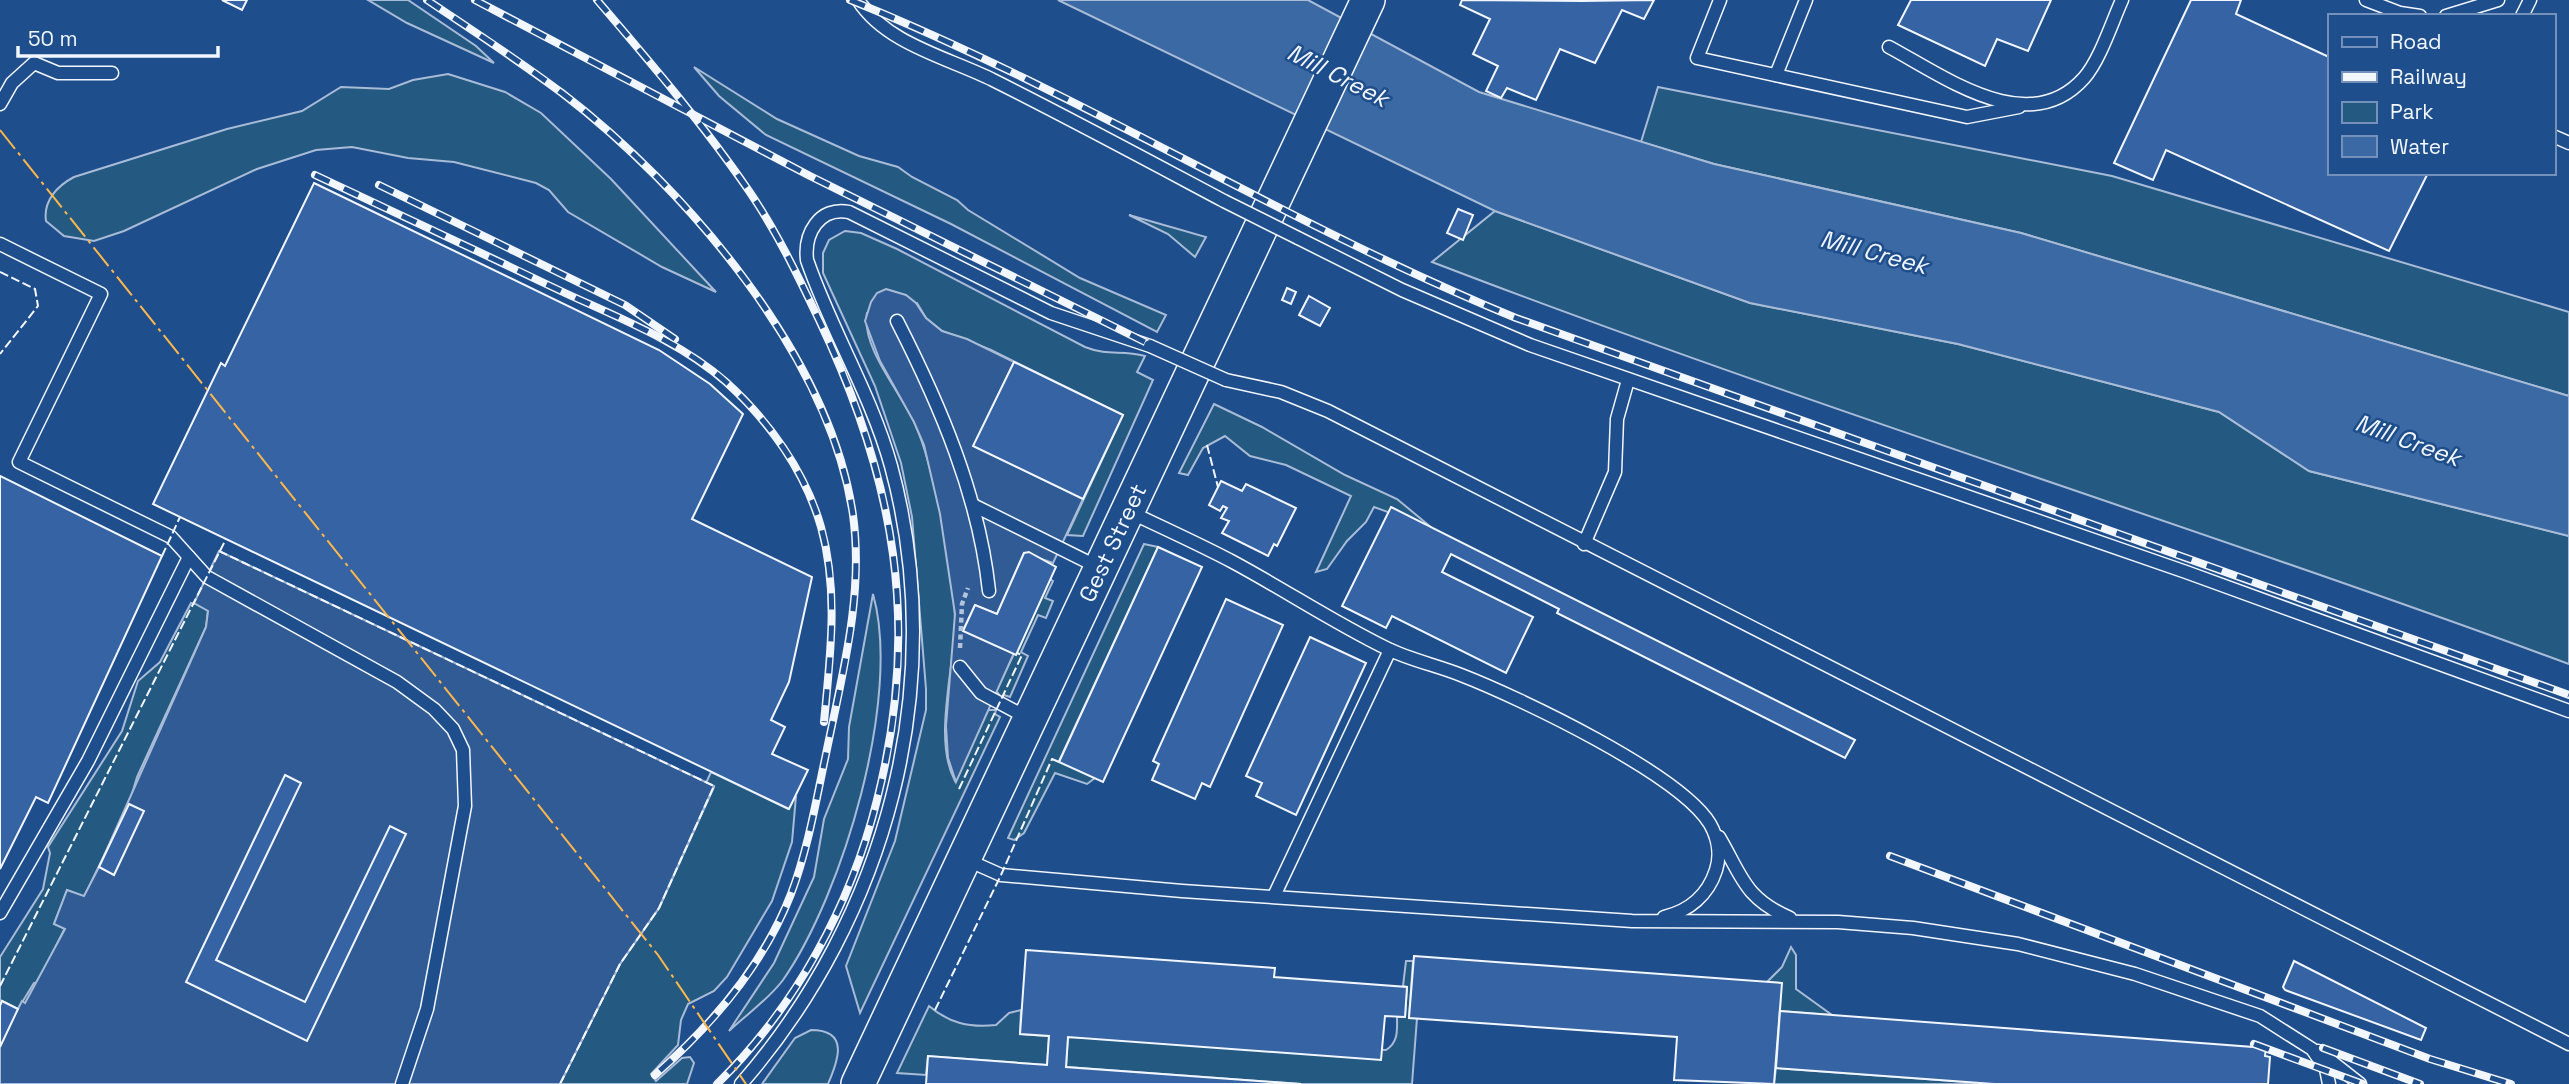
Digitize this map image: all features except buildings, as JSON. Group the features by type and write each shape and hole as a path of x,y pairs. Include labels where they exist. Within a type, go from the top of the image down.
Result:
{"street":[{"name":"Gest Street","path":"858,1084 1368,0"}],"lane":[{"path":"858,0 874,19 907,41 992,80 1298,238 1492,331 2186,572 2569,711"},
{"path":"1720,0 1697,58 1967,117 2058,99 2085,77 2122,0"},
{"path":"1776,75 1806,0"},
{"path":"2366,0 2407,14"},
{"path":"2452,14 2498,0"},
{"path":"1889,47 1981,95 2019,107"},
{"path":"0,104 12,83 34,63 58,73 112,73"},
{"path":"741,1084 809,994 857,902 888,820 899,775 909,706 912,642 902,517 875,415 807,260 807,242 813,226 833,211 849,212 1051,313 1150,346 1226,380 1282,392 1310,403 2569,1044"},
{"path":"0,244 101,293 19,461 171,537 207,577 397,682 434,709 459,739 464,761 465,806 427,1009 402,1084"},
{"path":"897,321 936,404 973,505 989,591"},
{"path":"1584,544 1615,472 1617,419 1628,380"},
{"path":"973,505 1100,568"},
{"path":"1127,511 1234,562 1315,612 1390,650 1477,682 1629,758 1663,780 1709,822 1750,893 1777,913 1804,921"},
{"path":"0,913 88,761 189,557"},
{"path":"1274,897 1390,650"},
{"path":"960,667 981,693 1029,718"},
{"path":"1632,921 1673,915 1688,908 1706,891 1718,857 1709,822"},
{"path":"964,858 1000,874 1274,897 1632,921 1804,921 1913,928 2048,950 2182,988 2234,1006 2286,1030 2360,1084"},
{"path":"2286,1030 2317,1055 2326,1069 2329,1084"}],"path":[{"path":"960,667 961,604 967,589 986,567"}],"green space":[{"path":"368,0 408,0 476,46 494,63 407,23"},
{"path":"694,67 777,119 859,156 898,167 957,200 968,210 1080,278 1166,315 1157,332 951,224 766,135 719,96"},
{"path":"448,74 505,92 541,113 611,179 716,292 662,267 568,212 549,190 536,183 454,162 408,158 352,147 316,150 257,169 124,231 94,241 64,236 46,221 47,207 52,195 74,177 227,129 302,111 341,87 389,89 413,80"},
{"path":"1658,87 2112,176 2569,312 2569,396 2021,233 1714,164 1641,142"},
{"path":"1495,211 1750,303 1958,344 2219,412 2309,471 2569,536 2569,664 1715,366 1432,262"},
{"path":"1129,215 1206,237 1195,257 1168,234"},
{"path":"845,231 861,233 897,249 1085,347 1102,352 1145,356 1137,372 1153,380 1083,536 1067,535 1123,415 991,350 942,331 926,318 917,303 867,313 870,341 876,355 909,411 919,434 940,511 955,617 945,744 948,764 955,781 988,710 996,710 995,714 1000,717 860,1013 846,966 895,841 926,710 926,689 912,517 901,463 875,386 823,273 823,253 829,240"},
{"path":"1214,404 1262,427 1345,475 1397,499 1432,528 1374,507 1366,522 1347,541 1327,569 1316,572 1351,496 1286,465 1250,456 1225,436 1203,448 1188,475 1179,473"},
{"path":"1144,544 1158,547 1059,761 1095,778 1087,784 1055,773 1024,833 1014,840 1008,838"},
{"path":"1050,579 1053,581 1045,598 1053,601 1046,618 1038,615 1021,652 1028,656 1010,697 1004,695 1002,698 996,691"},
{"path":"873,594 880,636 880,685 873,738 845,847 826,898 805,943 783,980 765,1000 729,1031 774,963 814,877 824,819 848,759 849,727"},
{"path":"191,603 201,605 208,611 206,627 137,777 129,804 84,897 67,890 54,924 65,928 37,984 34,983 18,1009 0,1006 0,957 43,889 50,853 48,847 122,731 138,681 160,662"},
{"path":"711,772 788,809 796,796 792,842 772,901 727,977 714,991 688,1004 681,1020 678,1045 651,1074 656,1081 682,1058 690,1057 694,1063 687,1084 560,1084 620,964 659,908 714,787 706,783"},
{"path":"1791,947 1796,955 1796,989 1832,1015 1780,1011 1781,983 1767,982 1782,967"},
{"path":"1406,961 1413,961 1409,1017 1417,1018 1412,1084 1301,1084 1066,1067 1068,1037 1386,1050 1395,1039 1397,1017 1405,1017 1407,987 1403,986"},
{"path":"929,1006 944,1017 977,1026 996,1025 1009,1013 1021,1010 1020,1034 1049,1036 1047,1065 928,1056 926,1075 897,1073"},
{"path":"811,1030 823,1031 832,1035 836,1041 837,1057 828,1084 762,1084 795,1038"},
{"path":"1776,1068 1994,1084 1774,1084"}],"shaded area":[{"path":"886,289 906,295 916,303 926,318 942,331 967,339 1014,362 974,446 1083,499 1053,563 1024,553 997,614 975,605 963,630 1014,653 956,782 948,758 946,726 955,614 940,514 924,445 880,361 865,321 871,302 877,293"},
{"path":"219,551 714,786 659,908 620,964 560,1084 0,1084 2,1001 18,1009 22,1001 25,1003 65,929 54,924 67,890 84,896 99,867 206,627 208,611 194,603"}],"water":[{"name":"Mill Creek","path":"1058,0 1308,0 1479,92 1714,164 2021,233 2569,396 2569,536 2309,471 2219,412 1958,344 1750,303 1495,211"}],"railway":[{"path":"427,0 562,93 657,177 703,226 784,337 815,395 839,455 853,515 856,575 850,635 811,825 791,894 766,946 734,993 696,1036 655,1075"},
{"path":"475,0 810,176 1151,345"},
{"path":"597,0 731,166 787,254 845,379 866,438 882,496 893,554 898,614 897,674 890,736 866,839 836,916 817,953 771,1022 717,1084"},
{"path":"850,0 1019,75 1348,242 1516,318 2569,695"},
{"path":"315,175 670,343 726,382 757,413 784,448 805,486 814,506 827,551 832,624 824,722"},
{"path":"379,185 625,305 675,339"},
{"path":"1890,856 2430,1059 2511,1084"},
{"path":"2254,1044 2363,1084"},
{"path":"2323,1048 2420,1084"}],"fence":[{"path":"0,272 35,289 38,306 0,354"},
{"path":"1207,445 1218,487"},
{"path":"162,556 180,517"},
{"path":"0,986 226,539"},
{"path":"219,551 714,786 659,908 620,964 560,1084"},
{"path":"959,789 1022,655 1017,653"},
{"path":"935,1010 1001,875 1052,759 1059,762"}],"power":[{"path":"0,130 658,955 746,1084"}]}
